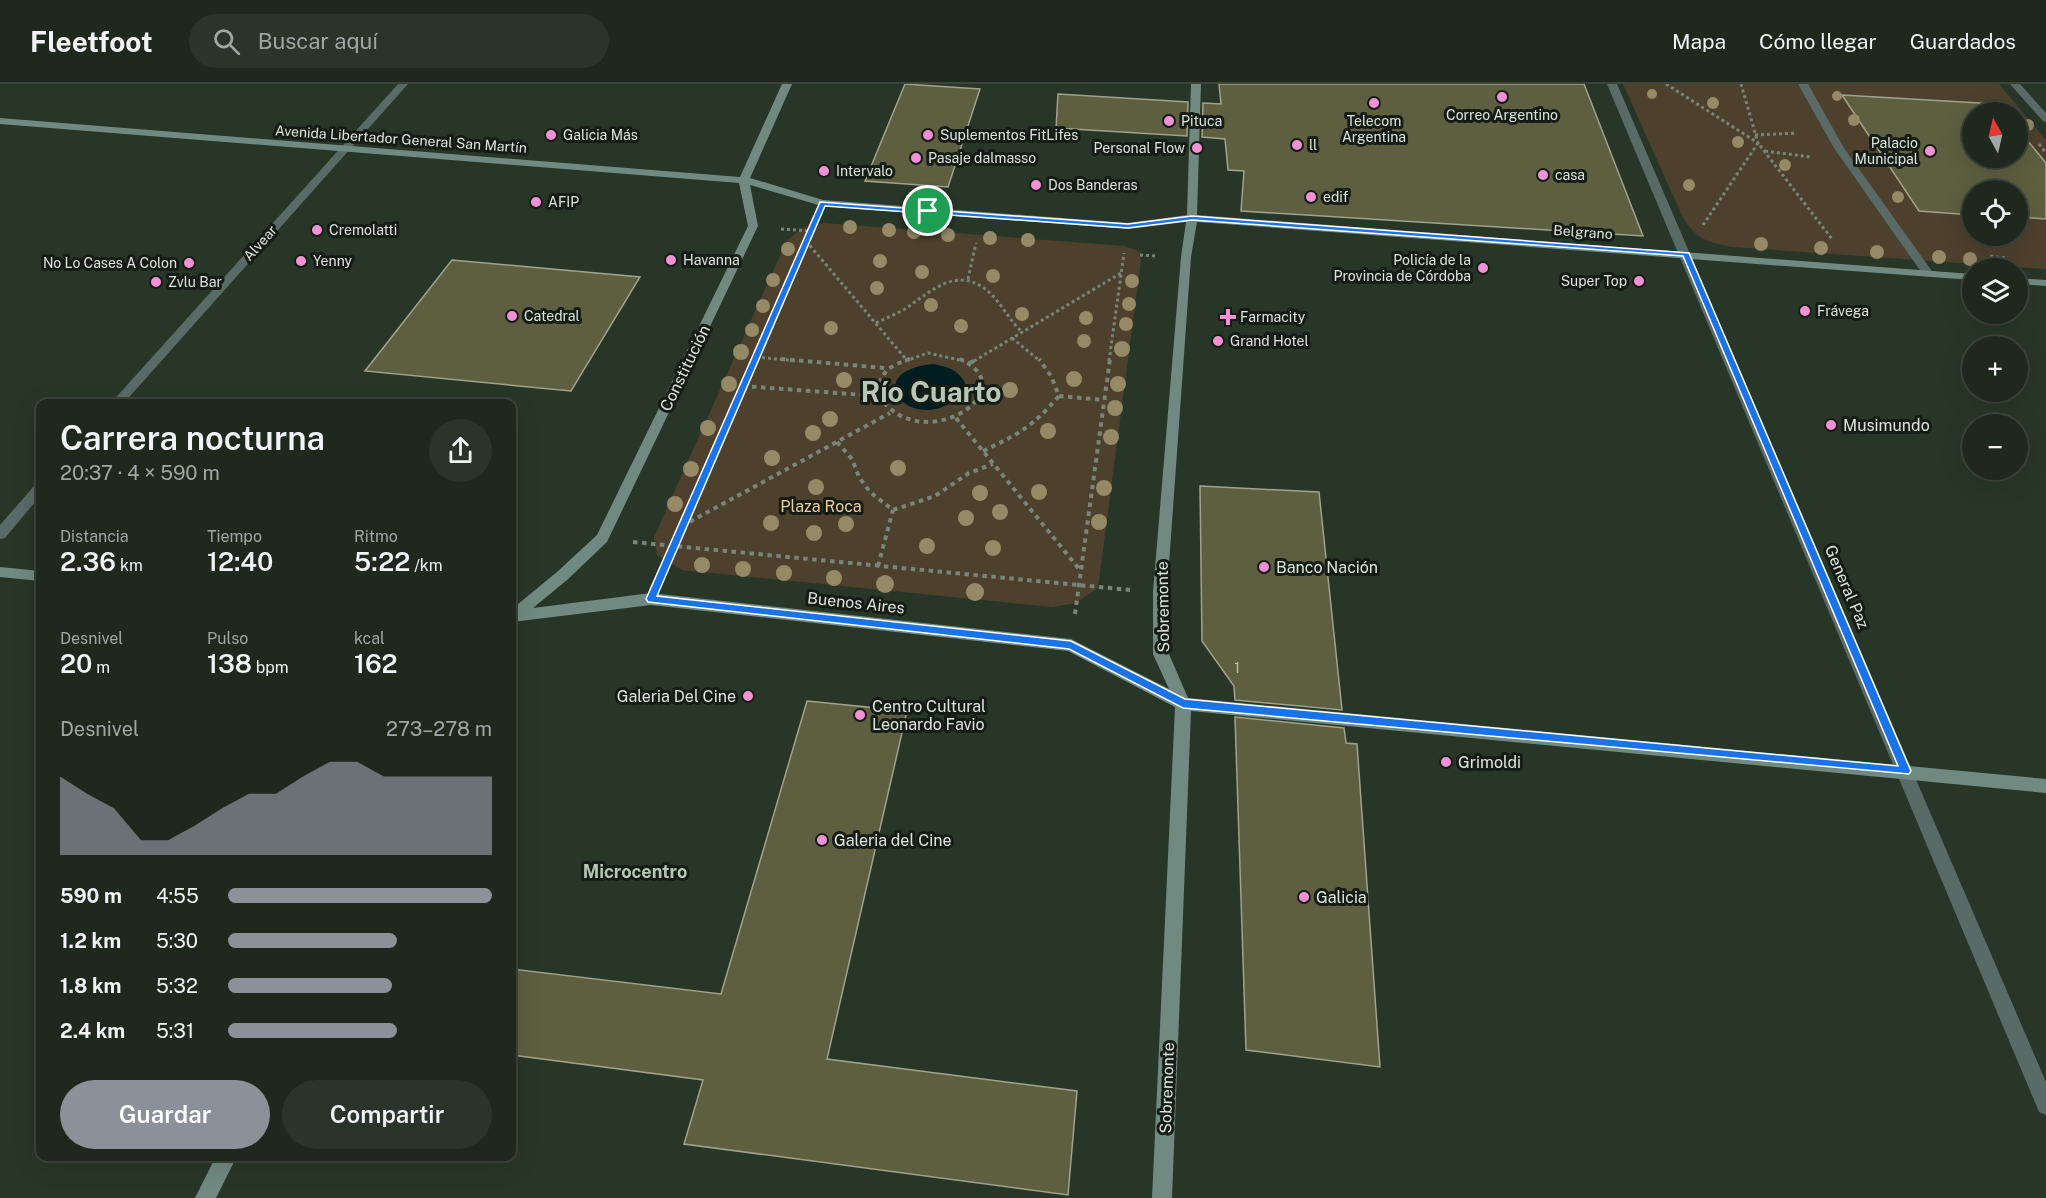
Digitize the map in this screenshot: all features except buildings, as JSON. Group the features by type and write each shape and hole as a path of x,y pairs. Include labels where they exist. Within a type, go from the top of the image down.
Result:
{"main road":[{"path":"744,180 787,84"},
{"name":"Sobremonte","path":"1162,1198 1183,704 1161,654 1160,592 1186,257 1192,218 1196,84"},
{"name":"Avenida Libertador General San Martín","path":"0,121 744,180 822,204 1128,226 1192,218"},
{"name":"Constitución","path":"516,614 562,576 602,538 753,226 744,180"},
{"name":"Belgrano","path":"1192,218 1962,276"},
{"path":"2028,282 2046,283"},
{"path":"0,572 36,576"},
{"name":"Buenos Aires","path":"516,616 651,599 1071,645 1183,704"},
{"path":"1183,704 2046,786"},
{"path":"205,1198 224,1161"}],"street":[{"name":"Alvear","path":"120,399 403,84"},
{"name":"General Paz","path":"1612,84 1906,771 2046,1105"},
{"path":"1803,84 1851,163 1928,274"},
{"path":"2015,84 2046,118"},
{"path":"0,534 36,493"}],"path":[{"path":"1666,84 1758,143"},
{"path":"1741,84 1758,143 1837,246"},
{"path":"1755,135 1831,132"},
{"path":"1674,227 1701,228 1758,143"},
{"path":"1764,151 1851,163"},
{"path":"651,599 822,204"},
{"path":"1071,645 1128,226"},
{"path":"806,241 905,358"},
{"path":"968,279 976,243"},
{"path":"1979,256 2013,258"},
{"path":"970,363 1121,273"},
{"path":"876,323 903,310 935,286 968,279 980,284 992,295 1009,320 1022,332"},
{"path":"1012,338 1037,355 1052,373 1059,396"},
{"path":"927,353 951,355 970,363 981,376 983,391 974,406 956,418 933,423 909,421 890,413 877,396 877,383 886,368 905,358 927,353"},
{"path":"756,357 886,368"},
{"path":"743,386 877,396"},
{"path":"1059,396 1104,400"},
{"path":"983,452 1017,435 1037,421 1059,396"},
{"path":"682,526 890,413"},
{"path":"956,418 1081,571"},
{"path":"837,442 852,459 859,477 870,492 893,510"},
{"path":"893,510 935,496 969,473 993,464"},
{"path":"878,566 893,510"},
{"path":"602,538 1079,586 1160,592"}],"green space":[{"path":"1623,84 1999,84 2014,102 1962,102 1962,168 2028,168 2028,119 2046,140 2046,269 2028,268 2028,258 1962,258 1962,263 1732,247 1704,239 1693,231 1683,218"},
{"name":"Plaza Roca","path":"824,223 1125,246 1140,252 1141,261 1098,588 1076,603 1052,607 682,570 657,555 654,537 787,240 804,227"}],"water":[{"path":"934,364 944,366 959,375 965,383 959,397 945,406 929,410 915,408 904,403 897,394 895,385 900,376 913,368"}],"place":[{"name":"Correo Argentino","path":"1502,97"},
{"name":"Telecom Argentina","path":"1374,103"},
{"name":"Pituca","path":"1169,121"},
{"name":"Galicia Más","path":"551,135"},
{"name":"Suplementos FitLifes","path":"928,135"},
{"name":"ll","path":"1297,145"},
{"name":"Personal Flow","path":"1197,148"},
{"name":"Palacio Municipal","path":"1930,151"},
{"name":"Pasaje dalmasso","path":"916,158"},
{"name":"Intervalo","path":"824,171"},
{"name":"casa","path":"1543,175"},
{"name":"Dos Banderas","path":"1036,185"},
{"name":"edif","path":"1311,197"},
{"name":"AFIP","path":"536,202"},
{"name":"Cremolatti","path":"317,230"},
{"name":"Havanna","path":"671,260"},
{"name":"Yenny","path":"301,261"},
{"name":"No Lo Cases A Colon","path":"189,263"},
{"name":"Policía de la Provincia de Córdoba","path":"1483,268"},
{"name":"Super Top","path":"1639,281"},
{"name":"Zvlu Bar","path":"156,282"},
{"name":"Frávega","path":"1805,311"},
{"name":"Catedral","path":"512,316"},
{"name":"Farmacity","path":"1228,317"},
{"name":"Grand Hotel","path":"1218,341"},
{"name":"Musimundo","path":"1831,425"},
{"name":"Banco Nación","path":"1264,567"},
{"name":"Galeria Del Cine","path":"748,696"},
{"name":"Centro Cultural Leonardo Favio","path":"860,715"},
{"name":"Grimoldi","path":"1446,762"},
{"name":"Galeria del Cine","path":"822,840"},
{"name":"Galicia","path":"1304,897"}],"district":[{"name":"Río Cuarto","path":"931,391"},
{"name":"Microcentro","path":"635,871"}],"route":[{"path":"822,204 928,211 1128,226 1192,218 1686,254 1906,771 1183,704 1071,645 651,599 822,204"}]}
